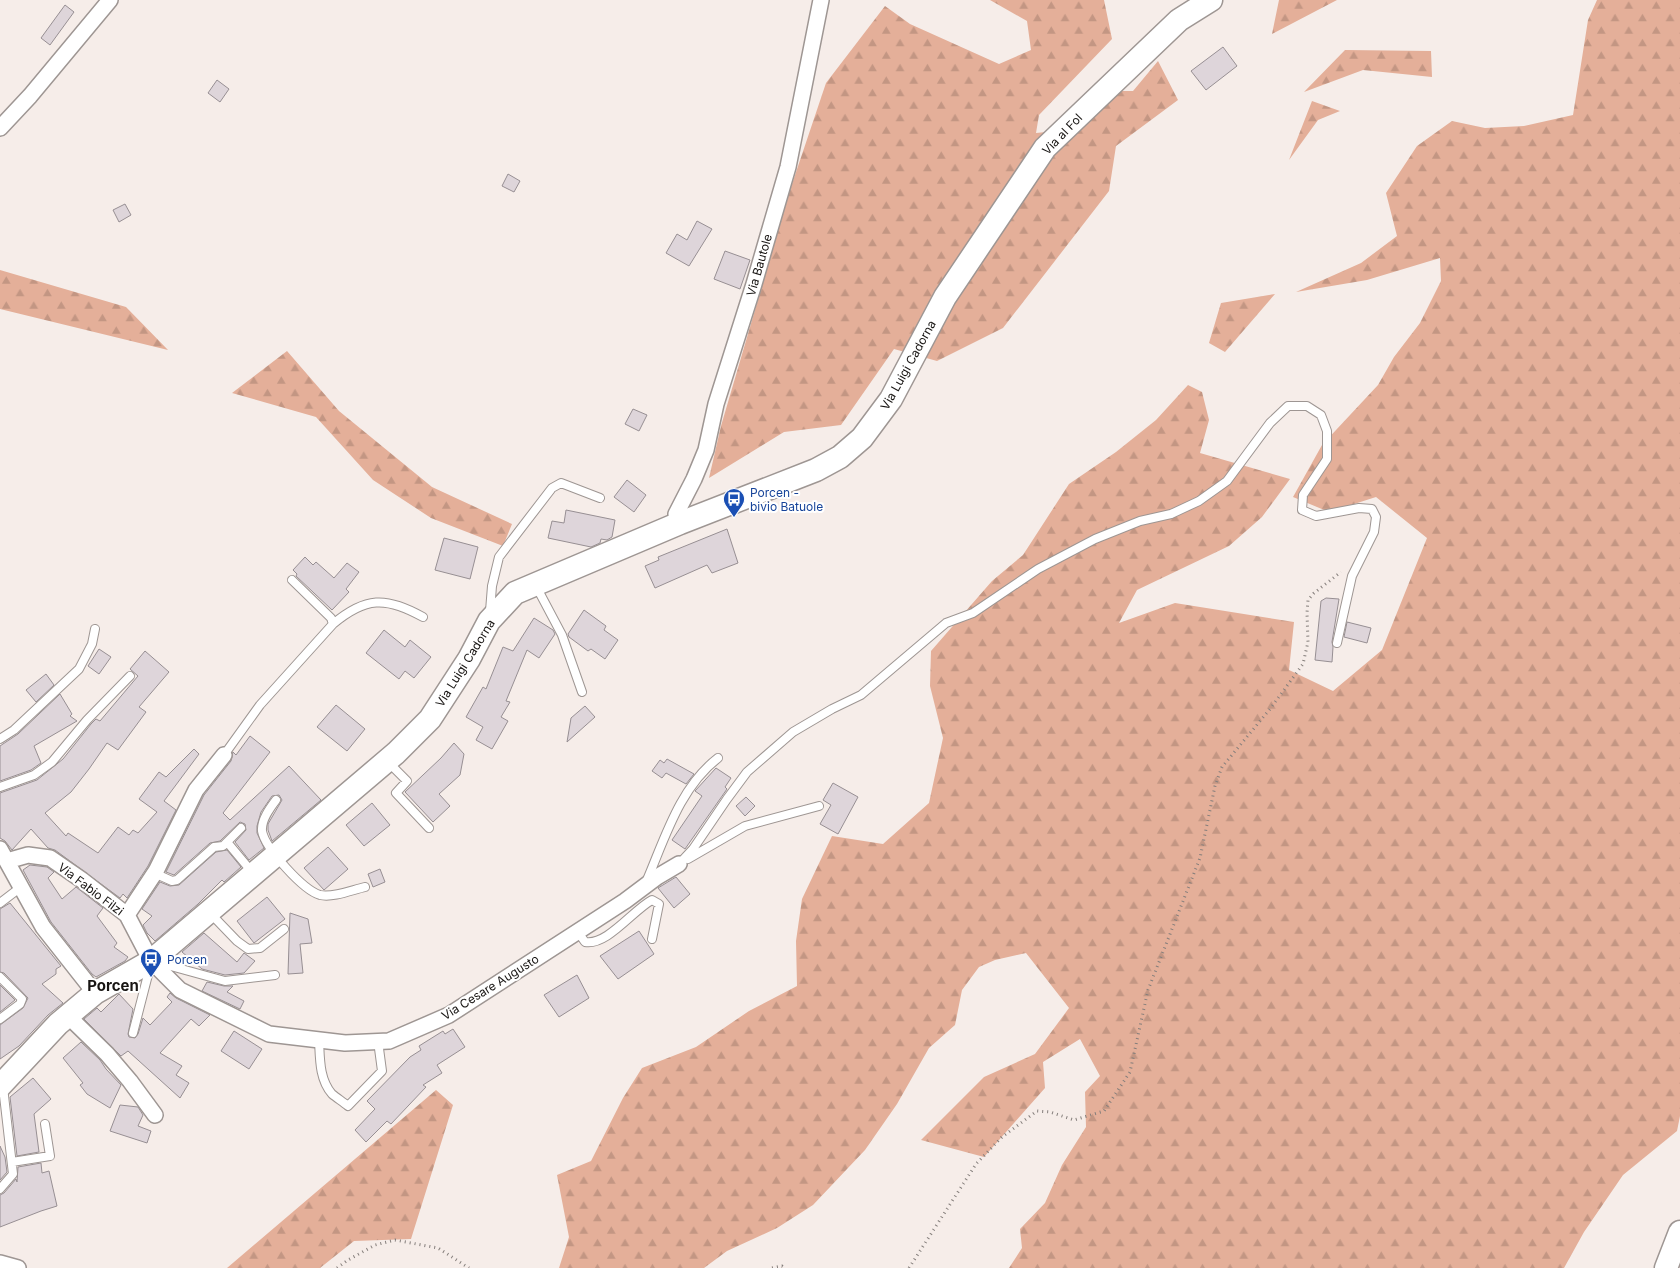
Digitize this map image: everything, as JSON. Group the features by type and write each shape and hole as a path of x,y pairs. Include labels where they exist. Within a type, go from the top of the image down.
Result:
{"street":[{"path":"0,128 30,96 110,0"},
{"name":"Via Bautole","path":"680,523 676,514 706,450 716,404 754,284 788,166 821,0"},
{"name":"Via al Fol","path":"945,297 1045,148 1179,20 1211,0"},
{"name":"Via Luigi Cadorna","path":"6,1076 95,992 151,961 387,761 430,719 469,660 489,621 515,593 680,523 816,470 840,457 862,438 891,399 945,297"},
{"path":"127,915 154,873 196,790 224,755"},
{"path":"3,855 43,927 95,992"},
{"name":"Via Fabio Filzi","path":"3,855 28,855 50,858 82,880 127,915 151,961"},
{"name":"Via Cesare Augusto","path":"151,961 180,990 269,1034 345,1043 389,1041 450,1015 680,864"},
{"path":"68,1016 108,1054 155,1115"},
{"path":"1666,1268 1680,1232"},
{"path":"0,1263 18,1268"}],"lane":[{"path":"680,864 693,849 747,772 793,732 832,709 861,695 946,623 973,613 1038,569 1095,539 1140,521 1171,514 1199,501 1227,481 1270,423 1288,406 1307,406 1321,415 1327,431 1327,459 1303,495 1302,510 1316,516 1359,508 1372,509 1376,517 1374,532 1352,576 1337,643"},
{"path":"489,621 492,586 499,557 552,488 561,483 600,498"},
{"path":"292,580 332,618 332,624"},
{"path":"535,584 562,634 582,692"},
{"path":"224,755 260,705 332,624 347,612 363,604 383,601 409,609 423,617"},
{"path":"0,739 14,730 79,669 92,644 95,629"},
{"path":"0,786 34,775 52,762 87,720 130,676"},
{"path":"644,886 676,811 705,768 718,758"},
{"path":"387,761 407,781 396,794 429,828"},
{"path":"276,800 265,817 262,830 266,841 276,855 305,887 318,894 327,896 365,888"},
{"path":"680,864 745,826 819,806"},
{"path":"154,873 172,881 177,880 214,847 223,846 241,828"},
{"path":"227,842 254,874"},
{"path":"0,903 21,887"},
{"path":"578,932 585,942 591,943 609,935 643,904 652,900 659,904 652,939"},
{"path":"209,911 237,941 248,949 260,948 284,929"},
{"path":"133,1033 151,961 225,981 275,976"},
{"path":"0,977 22,999 20,1004 0,1019"},
{"path":"320,1040 320,1061 323,1079 332,1093 348,1106 382,1071 378,1042"},
{"path":"0,1190 13,1174 6,1076"},
{"path":"12,1162 50,1156 45,1124"}],"path":[{"path":"909,1268 976,1164 1002,1137 1037,1111 1050,1112 1074,1120 1104,1111 1130,1072 1148,990 1200,858 1215,786 1222,767 1270,709 1303,664 1308,642 1308,600 1314,593 1360,558"},
{"path":"338,1268 348,1260 375,1245 395,1240 438,1248 468,1268"},
{"path":"772,1268 782,1266 785,1268"}],"green space":[{"path":"990,0 1104,0 1112,39 1039,115 1036,133 1077,129 1122,91 1133,91 1158,61 1178,100 1116,146 1109,191 1003,328 937,361 894,349 841,425 784,432 709,478 721,426 791,187 826,83 885,6 910,24 999,64 1031,50 1027,21"},
{"path":"1279,0 1337,0 1272,34"},
{"path":"1597,0 1680,0 1680,1116 1677,1131 1623,1175 1584,1232 1564,1268 1009,1268 1022,1248 1020,1229 1045,1203 1062,1165 1086,1127 1085,1092 1100,1076 1080,1039 1043,1062 1045,1088 984,1157 921,1140 984,1077 1035,1054 1069,1008 1026,953 995,960 979,967 962,990 955,1025 929,1048 897,1104 865,1150 813,1205 777,1228 727,1251 704,1268 559,1268 569,1237 557,1175 591,1161 623,1098 642,1068 696,1047 749,1011 797,986 796,941 802,899 832,836 883,844 929,803 943,738 930,686 931,651 992,581 1023,555 1069,484 1116,452 1156,420 1188,385 1202,392 1209,420 1200,453 1290,479 1262,517 1229,546 1137,590 1119,623 1175,603 1294,622 1289,670 1333,691 1382,650 1427,538 1376,497 1329,512 1293,497 1322,445 1378,385 1394,357 1420,323 1441,281 1440,258 1367,280 1296,292 1361,263 1397,236 1386,193 1417,146 1452,121 1485,128 1524,126 1573,115 1588,20"},
{"path":"1345,50 1431,51 1432,77 1363,70 1304,92"},
{"path":"1312,101 1340,111 1318,120 1289,160"},
{"path":"0,270 126,307 168,350 0,309"},
{"path":"1275,294 1225,352 1209,343 1221,303"},
{"path":"287,351 339,411 432,487 512,524 503,546 431,518 373,480 316,417 232,393"},
{"path":"436,1090 453,1105 411,1239 354,1241 320,1268 227,1268"}],"building":[{"path":"65,5 74,12 50,45 41,38"},
{"path":"1223,47 1237,66 1206,90 1191,71"},
{"path":"217,80 229,89 220,102 208,93"},
{"path":"508,174 520,181 514,192 502,186"},
{"path":"125,204 131,215 119,222 113,210"},
{"path":"697,221 712,229 689,266 666,253 677,234 687,240"},
{"path":"725,251 750,260 740,289 714,279"},
{"path":"633,409 647,415 639,431 625,424"},
{"path":"627,480 646,495 634,512 614,497"},
{"path":"566,510 615,520 612,537 607,540 601,539 600,543 591,547 548,538 552,521 564,523"},
{"path":"727,529 738,563 712,573 707,565 655,588 645,566 659,560 658,557"},
{"path":"444,538 478,547 470,579 435,570"},
{"path":"305,557 313,565 316,562 334,578 347,563 359,572 346,589 349,592 332,610 296,576 297,574 293,570"},
{"path":"1326,598 1339,599 1332,642 1332,662 1315,660 1321,601"},
{"path":"584,610 606,626 604,630 618,640 605,659 591,649 588,651 569,637 568,634"},
{"path":"534,618 553,630 555,634 539,658 527,650 506,701 510,702 501,717 508,721 492,749 476,740 483,727 466,717 483,687 486,689 503,647 513,651"},
{"path":"1347,622 1371,628 1367,643 1344,637"},
{"path":"384,630 405,647 410,640 431,657 414,678 405,671 399,679 366,653"},
{"path":"99,649 111,657 99,674 88,666"},
{"path":"145,651 169,672 139,707 146,712 118,750 107,743 71,792 45,813 66,836 68,833 98,853 118,827 129,835 133,830 138,833 157,812 139,799 159,772 166,777 194,749 199,754 164,801 176,810 148,866 127,898 123,894 120,898 55,850 48,848 31,829 12,850 0,838 0,793 37,780 63,759 91,724 96,719 100,721 138,676 130,669"},
{"path":"46,674 54,685 36,702 26,690"},
{"path":"60,694 72,714 70,716 77,721 34,746 41,763 31,770 0,781 0,746 18,734"},
{"path":"336,705 365,729 347,751 317,727"},
{"path":"585,706 595,717 567,742 571,718"},
{"path":"250,736 270,752 223,813 230,820 289,766 321,800 272,841 268,824 282,800 279,795 272,796 261,812 257,826 257,833 264,848 249,860 235,842 246,830 245,824 240,822 220,841 210,843 174,875 166,872 204,795 231,761 233,752 236,755"},
{"path":"454,743 464,754 460,775 439,794 450,806 433,822 405,792"},
{"path":"667,759 694,774 686,784 666,773 662,778 652,771 660,760 664,763"},
{"path":"716,768 731,778 725,787 727,789 685,849 672,840 702,796 695,791"},
{"path":"833,783 858,797 838,834 820,824 831,805 823,800"},
{"path":"746,797 755,806 745,816 736,806"},
{"path":"372,803 390,825 364,846 346,825"},
{"path":"328,847 348,869 324,890 304,868"},
{"path":"227,850 241,867 224,882 222,880 198,904 155,941 147,933 143,925 152,916 142,909 160,882 170,886 179,885 216,852"},
{"path":"30,865 47,867 54,872 48,878 62,899 76,887 103,908 97,916 117,943 114,947 128,957 125,961 96,977 92,974 51,922 23,870"},
{"path":"380,869 385,882 373,887 368,874"},
{"path":"676,877 690,894 674,908 658,888"},
{"path":"267,897 285,919 254,943 237,921"},
{"path":"10,903 61,966 56,969 56,974 42,984 63,1003 48,1015 19,1046 0,1059 0,1025 23,1008 28,998 4,973 0,972 0,909"},
{"path":"290,913 308,919 312,943 300,944 303,973 288,974"},
{"path":"639,931 654,954 618,979 600,956"},
{"path":"204,933 237,962 244,953 255,961 244,973 225,975 202,969 182,952"},
{"path":"577,975 589,998 559,1017 544,995"},
{"path":"207,982 233,986 227,992 244,1001 240,1009 202,991"},
{"path":"0,985 15,1000 0,1012"},
{"path":"170,993 210,1015 199,1026 191,1019 160,1053 182,1066 176,1075 189,1083 180,1098 128,1051 121,1056 84,1019 97,1008 101,1012 119,994 133,1009 128,1034 129,1037 135,1038 143,1018 150,1025 172,1002 167,997"},
{"path":"453,1029 465,1047 437,1065 442,1073 423,1085 426,1087 391,1124 387,1121 366,1142 355,1130 375,1109 367,1101 410,1057 421,1050 419,1046 443,1031 445,1034"},
{"path":"234,1031 262,1049 249,1069 221,1051"},
{"path":"81,1042 100,1060 121,1085 110,1108 87,1094 80,1085 83,1083 63,1058"},
{"path":"33,1078 51,1099 34,1114 39,1152 17,1156 10,1097"},
{"path":"120,1105 138,1107 143,1115 138,1126 151,1131 147,1143 110,1131"},
{"path":"0,1146 5,1157 7,1172 0,1180"},
{"path":"41,1163 42,1173 49,1171 57,1206 0,1227 0,1195 16,1179 17,1182 18,1167"}],"place":[{"name":"Porcen - bivio Batuole","path":"734,518"},
{"name":"Porcen","path":"151,978"}],"district":[{"name":"Porcen","path":"113,985"}]}
